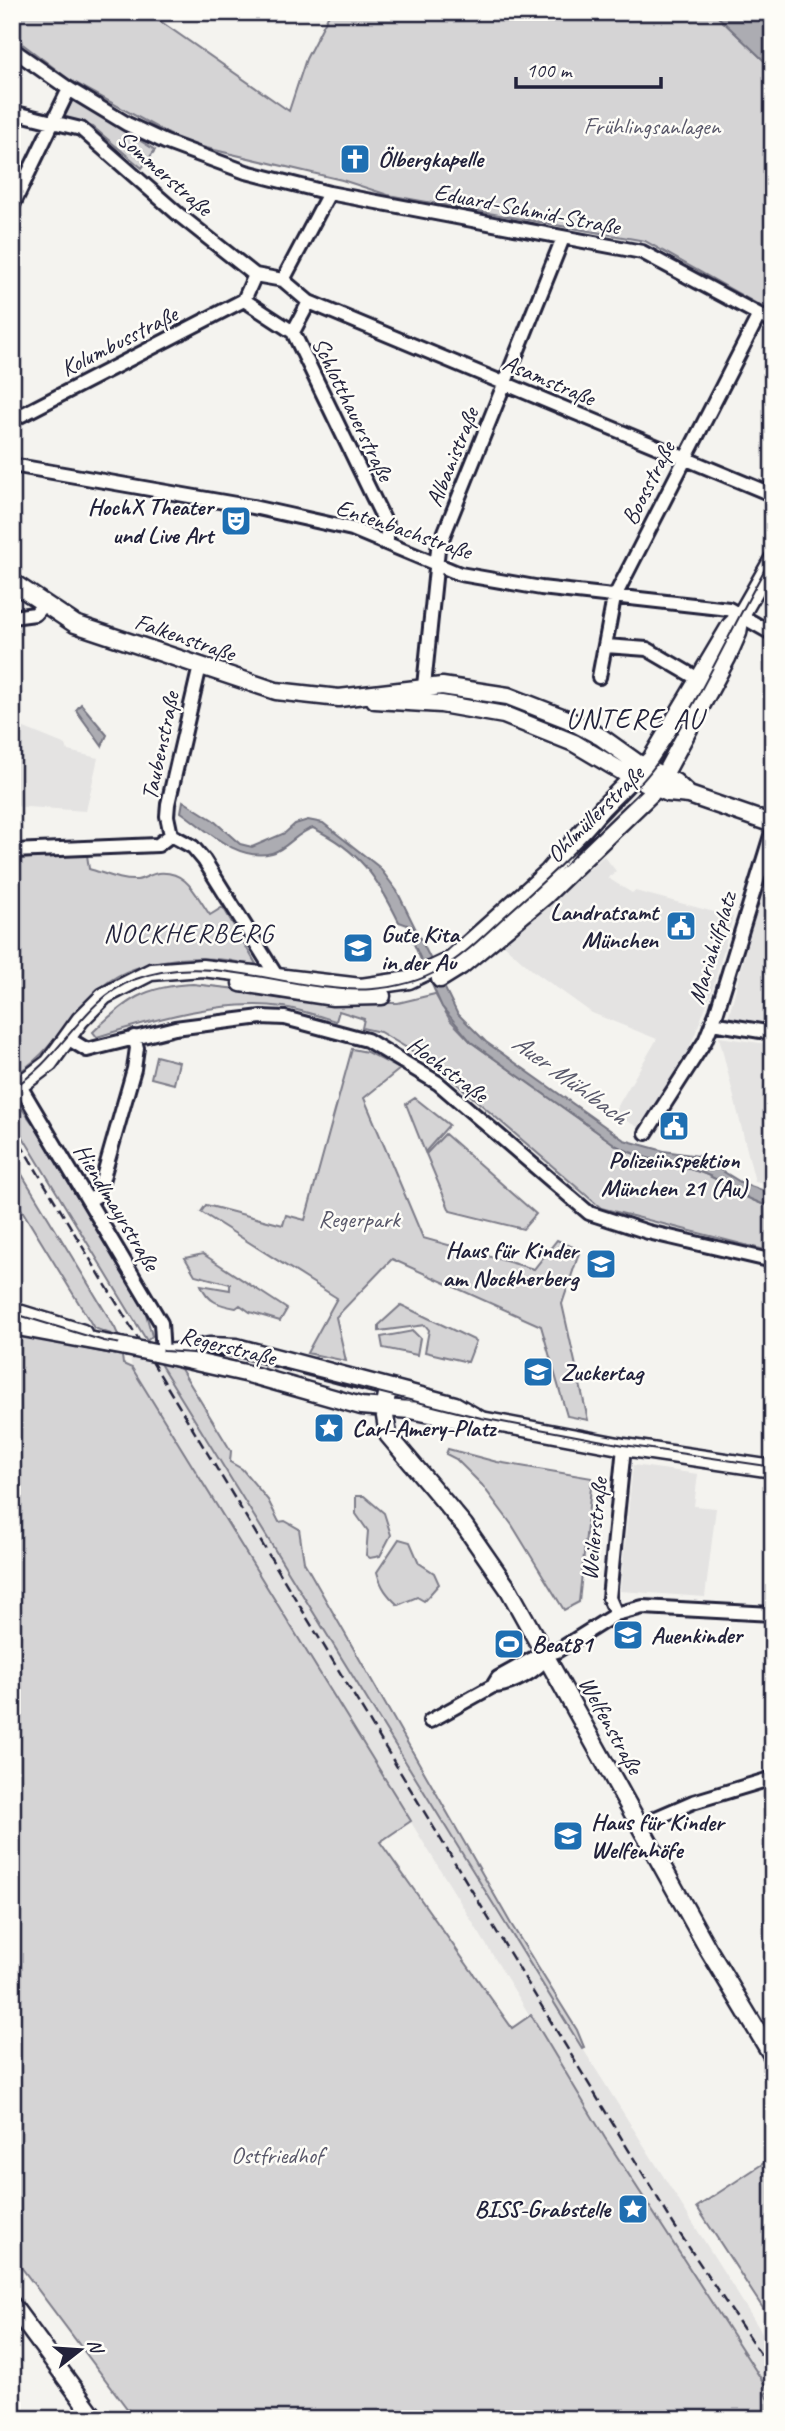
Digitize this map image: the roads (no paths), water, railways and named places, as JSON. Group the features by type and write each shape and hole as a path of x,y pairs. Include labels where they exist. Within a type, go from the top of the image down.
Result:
{"main road":[{"name":"Ohlmüllerstraße","path":"407,986 435,970 477,938 548,872 659,748 730,626 741,615 773,559"},
{"name":"Falkenstraße","path":"12,582 75,624 276,691 319,698 423,694 526,723 639,771 660,783"},
{"name":"Ohlmüllerstraße","path":"407,986 461,966 503,932 660,783 727,658 738,633 741,615"},
{"name":"Mariahilfplatz","path":"660,783 773,826"},
{"path":"16,1088 44,1068 69,1039 80,1020 104,996 151,972 194,967 354,987 407,986"},
{"path":"69,1039 84,1031 103,1010 125,993 169,978 205,978 339,997 383,996 407,986"},
{"path":"12,1311 122,1347"},
{"path":"12,1326 159,1353"},
{"name":"Regerstraße","path":"159,1353 209,1346 236,1347 455,1405 481,1420"},
{"name":"Regerstraße","path":"159,1353 384,1410 410,1410 460,1420 481,1420 624,1447 773,1469"},
{"name":"Welfenstraße","path":"388,1389 384,1410 388,1435 448,1505 489,1559 548,1656 708,1950 773,2057"},
{"path":"15,2315 96,2419"}],"street":[{"name":"Eduard-Schmid-Straße","path":"12,49 69,89 165,142 246,172 329,193 642,252 773,322"},
{"path":"12,207 69,89"},
{"name":"Sommerstraße","path":"12,111 82,129 178,214 255,275 283,280"},
{"path":"309,302 283,280 329,193"},
{"name":"Albanistraße","path":"423,694 438,549 563,239"},
{"path":"255,275 244,300 293,332"},
{"name":"Kolumbusstraße","path":"12,419 244,300"},
{"name":"Asamstraße","path":"309,302 683,460 773,495"},
{"name":"Schlotthauerstraße","path":"309,302 293,332 387,526 387,541"},
{"name":"Boosstraße","path":"599,677 614,598 760,315"},
{"name":"Entenbachstraße","path":"12,465 253,507 352,529 387,541 460,574 614,598 729,609 773,634"},
{"path":"12,617 29,617 44,604"},
{"path":"606,646 647,649 700,680"},
{"name":"Taubenstraße","path":"171,835 167,816 168,804 200,666"},
{"name":"Mariahilfplatz","path":"773,826 712,1023 773,1033"},
{"path":"12,851 158,845 171,835 197,851 274,972 274,977"},
{"name":"Hochstraße","path":"69,1039 87,1051 134,1037 216,1021 261,1017 285,1018 367,1040 438,1083 589,1213 648,1232 773,1261"},
{"path":"646,1133 691,1065 712,1023"},
{"path":"90,1200 98,1195 131,1081 136,1048 134,1037"},
{"name":"Hiendlmayrstraße","path":"16,1088 90,1200 161,1323 159,1353"},
{"name":"Weilerstraße","path":"616,1614 609,1598 624,1447"},
{"path":"430,1721 493,1686 502,1686 541,1666 548,1656 616,1614 643,1607 773,1614"},
{"path":"640,1825 693,1802 773,1777"}],"tram line":[{"path":"12,1088 44,1062 99,1002 133,980 162,972 192,969 252,975 313,986 373,989 415,981 448,965 559,867 652,770 692,706 773,555"},
{"path":"12,1313 104,1341 164,1351 235,1356 481,1418 624,1445 773,1467"}],"railway":[{"path":"12,1130 674,2225 773,2373"}],"place":[{"name":"Ölbergkapelle","path":"355,159"},
{"name":"HochX Theater und Live Art","path":"236,521"},
{"name":"Landratsamt München","path":"681,926"},
{"name":"Gute Kita in der Au","path":"358,948"},
{"name":"Polizeiinspektion München 21 (Au)","path":"674,1126"},
{"name":"Haus für Kinder am Nockherberg","path":"601,1264"},
{"name":"Zuckertag","path":"538,1372"},
{"name":"Carl-Amery-Platz","path":"329,1428"},
{"name":"Auenkinder","path":"628,1635"},
{"name":"Beat81","path":"509,1644"},
{"name":"Haus für Kinder Welfenhöfe","path":"568,1836"},
{"name":"BISS-Grabstelle","path":"633,2209"}],"district":[{"name":"UNTERE AU","path":"635,718"},
{"name":"NOCKHERBERG","path":"189,933"}],"park label":[{"name":"Frühlingsanlagen","path":"652,126"},
{"name":"Regerpark","path":"359,1219"},
{"name":"Ostfriedhof","path":"277,2155"}],"water label":[{"name":"Auer Mühlbach","path":"570,1079"}]}
